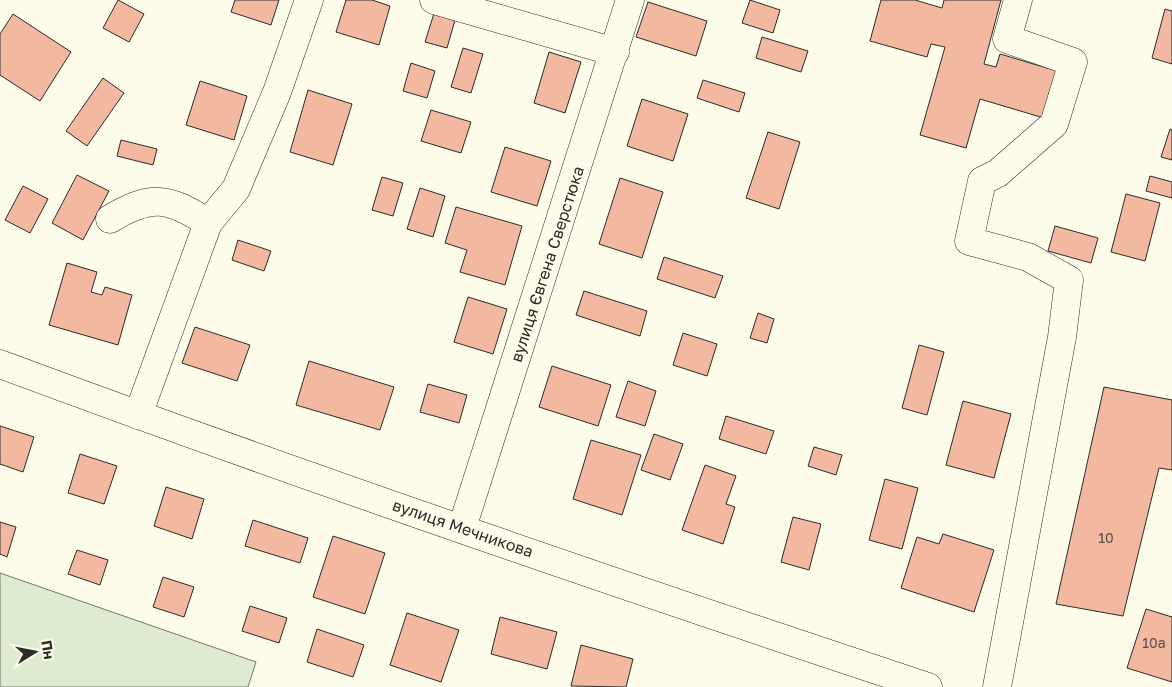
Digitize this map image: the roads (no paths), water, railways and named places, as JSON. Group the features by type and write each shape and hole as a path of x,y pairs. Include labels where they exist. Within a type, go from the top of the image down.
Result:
{"street":[{"path":"138,416 208,223 236,189 277,92 309,0"},
{"path":"434,0 615,52"},
{"name":"вулиця Євгена Сверстюка","path":"462,528 630,0"},
{"path":"997,687 1062,338 1069,280 1028,257 969,241 982,181 998,173 1054,124 1073,62 1007,39 1018,0"},
{"path":"110,219 131,206 164,200 189,210 208,223"},
{"name":"вулиця Мечникова","path":"0,364 138,416 914,685"}]}
